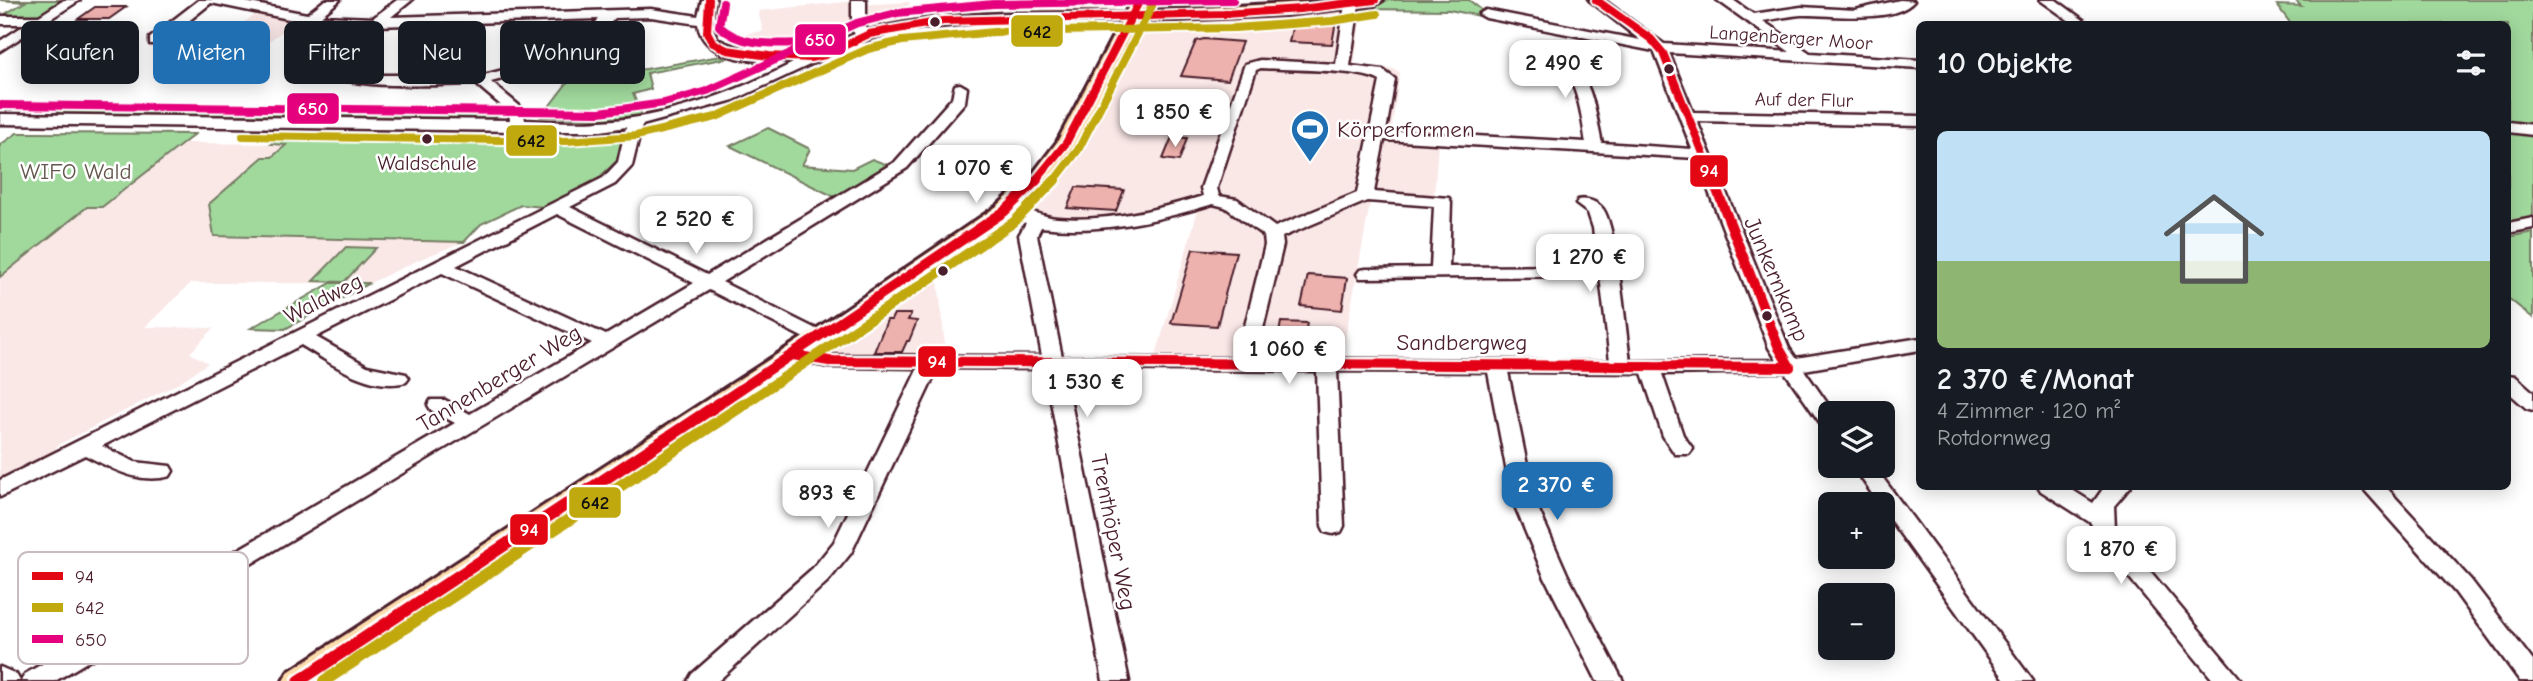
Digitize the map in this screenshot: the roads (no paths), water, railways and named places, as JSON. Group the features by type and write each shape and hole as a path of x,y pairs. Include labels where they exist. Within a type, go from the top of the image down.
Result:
{"main road":[{"path":"299,681 819,338 1005,211 1041,176 1066,143 1140,0"},
{"path":"1132,17 1234,13 1375,0"}],"street":[{"path":"0,47 72,0"},
{"path":"180,21 207,0"},
{"path":"214,0 308,19 353,21"},
{"path":"308,19 333,0"},
{"path":"377,21 405,0"},
{"path":"555,15 566,0"},
{"path":"709,0 705,29 710,41 730,52 758,56 818,57"},
{"path":"859,0 859,30 863,36"},
{"path":"1596,0 1660,48"},
{"path":"1724,0 1808,58"},
{"path":"2047,0 2078,21"},
{"path":"1752,18 1801,12 1855,14 1901,6 1907,1"},
{"path":"1342,69 1352,4"},
{"path":"384,22 651,13 705,21"},
{"path":"486,78 572,56 611,14"},
{"name":"Langenberger Moor","path":"1486,14 1660,48 1916,64"},
{"path":"0,119 518,127 635,122 712,104 863,36 900,27 959,20 1132,17"},
{"path":"0,20 42,20"},
{"name":"Junkernkamp","path":"1660,48 1779,348 1818,406"},
{"path":"1526,61 1563,64 1577,76 1595,149"},
{"path":"1212,199 1209,188 1250,68 1260,64 1378,73 1388,79 1365,196"},
{"path":"484,84 517,111 518,127"},
{"name":"Tannenberger Weg","path":"248,555 708,284 901,165 960,99 960,88"},
{"name":"Auf der Flur","path":"1686,116 1916,121"},
{"name":"Waldweg","path":"0,489 609,181 620,172 630,152 635,122"},
{"path":"2511,127 2533,130"},
{"path":"1378,135 1702,154"},
{"path":"1273,233 1365,196 1443,202 1440,274"},
{"path":"1005,211 1036,221 1069,225 1099,223 1176,210 1212,199 1231,204 1273,233"},
{"path":"1584,204 1595,210 1602,228 1621,367"},
{"path":"558,208 819,338"},
{"name":"Trenthöper Weg","path":"1036,221 1028,235 1116,681"},
{"path":"2511,227 2533,223"},
{"path":"1245,365 1274,245 1273,233"},
{"path":"442,266 608,342"},
{"path":"1366,274 1606,271"},
{"path":"302,337 362,372 379,377 399,378"},
{"name":"Sandbergweg","path":"793,355 820,361 1790,367 1916,345"},
{"path":"701,681 821,574 844,547 931,362"},
{"path":"1327,366 1333,526"},
{"path":"1497,366 1523,499 1556,576 1610,681"},
{"path":"1650,367 1673,436 1682,449"},
{"path":"2511,384 2533,403"},
{"path":"438,405 472,423"},
{"path":"84,446 131,469 162,471"},
{"path":"1872,478 2020,681"},
{"path":"2055,490 2100,518 2111,540 2229,681"},
{"path":"2100,518 2109,494 2114,490"},
{"path":"2376,490 2463,586 2533,680"},
{"name":"Tannenberger Weg","path":"34,681 63,664"},
{"path":"0,677 7,681"}],"place":[{"name":"Waldschule","path":"427,139"},
{"name":"Körperformen","path":"1310,163"}],"park label":[{"name":"WIFO Wald","path":"76,171"}]}
